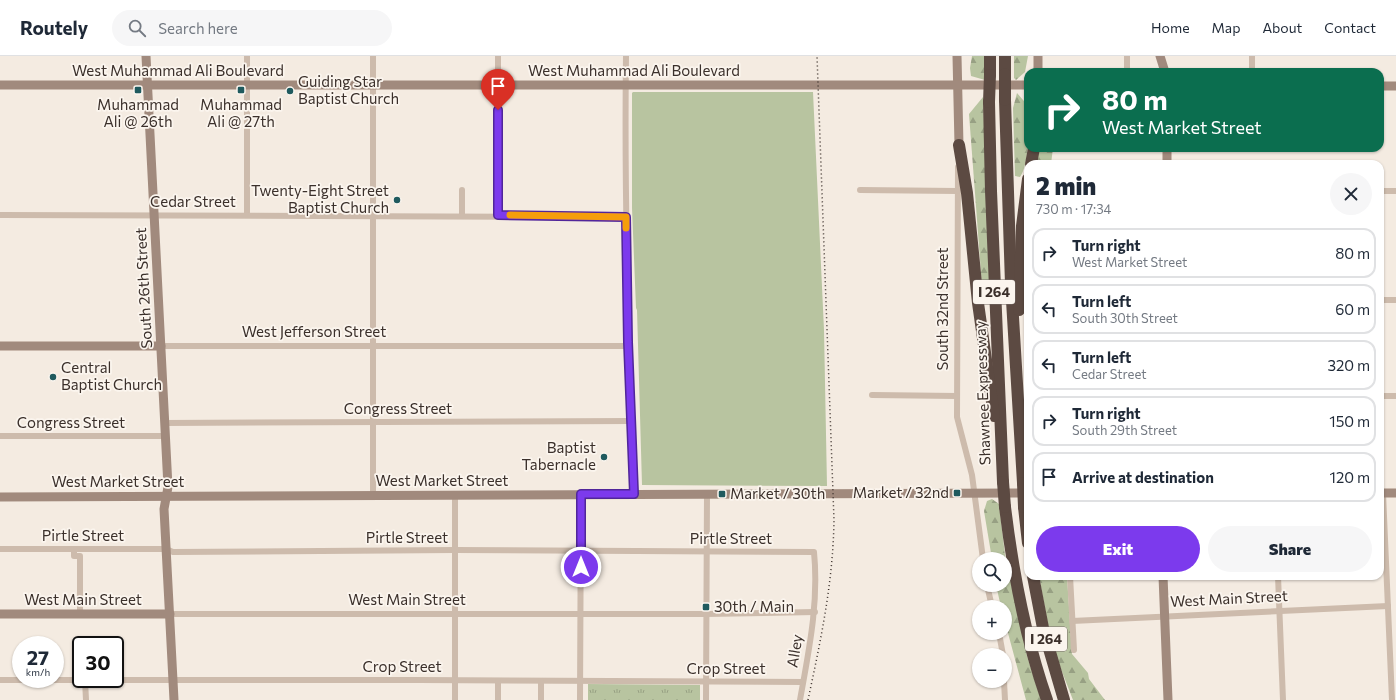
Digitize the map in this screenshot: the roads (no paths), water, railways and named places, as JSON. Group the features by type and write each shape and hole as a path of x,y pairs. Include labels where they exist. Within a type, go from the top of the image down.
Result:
{"highway":[{"name":"Shawnee Expressway","path":"990,56 989,102 991,191 1001,406 1002,482 1019,599 1032,655 1047,700"},
{"name":"I 264","path":"1005,56 1010,258 1017,387 1024,475"},
{"path":"959,145 1002,482"},
{"path":"1017,387 1022,226 1024,210"},
{"name":"I 264","path":"1034,580 1043,628 1064,700"}],"street":[{"name":"South 26th Street","path":"146,56 166,436 168,487 164,509 174,700"},
{"path":"247,56 247,215"},
{"path":"373,56 373,495"},
{"path":"498,56 498,215"},
{"path":"626,56 624,145 628,346 634,494"},
{"name":"South 32nd Street","path":"957,56 959,145 957,192 957,417 974,492 982,552"},
{"path":"1127,56 1127,68"},
{"path":"1160,56 1164,68"},
{"path":"1252,56 1252,68"},
{"path":"1034,68 1038,57"},
{"path":"1038,57 1038,68"},
{"path":"1012,86 1024,80"},
{"name":"West Muhammad Ali Boulevard","path":"0,85 1024,85"},
{"path":"1384,86 1396,86"},
{"path":"462,190 462,215"},
{"path":"860,190 957,192"},
{"path":"1384,191 1396,191"},
{"name":"Cedar Street","path":"0,215 498,215 626,217"},
{"path":"1384,300 1396,300"},
{"name":"West Jefferson Street","path":"0,346 628,346"},
{"path":"872,395 957,396"},
{"path":"1384,396 1396,396"},
{"name":"Congress Street","path":"165,422 631,421"},
{"name":"Congress Street","path":"0,436 166,436"},
{"name":"West Market Street","path":"0,497 974,492 1024,488"},
{"path":"1384,493 1396,492"},
{"path":"580,700 581,494"},
{"path":"706,700 707,494"},
{"path":"455,495 455,700"},
{"path":"1384,541 1392,700"},
{"name":"Pirtle Street","path":"0,549 166,549 173,552 455,550 814,552"},
{"path":"74,549 74,556 80,556 80,614"},
{"name":"Alley","path":"800,700 815,612 816,573 814,552"},
{"path":"1070,580 1074,650"},
{"path":"1163,580 1168,700"},
{"path":"1278,580 1283,700"},
{"name":"West Main Street","path":"1072,621 1388,606"},
{"name":"West Main Street","path":"0,614 706,614 815,612"},
{"name":"Crop Street","path":"0,680 72,680"},
{"name":"Crop Street","path":"124,680 803,682"},
{"path":"498,681 498,700"},
{"path":"541,681 541,700"},
{"path":"86,688 86,700"},
{"path":"1004,688 1005,700"}],"railway":[{"path":"808,700 822,633 829,589 834,520 817,56"}],"place":[{"name":"Muhammad Ali @ 26th","path":"138,90"},
{"name":"Muhammad Ali @ 27th","path":"241,90"},
{"name":"Guiding Star Baptist Church","path":"290,91"},
{"name":"Twenty-Eight Street Baptist Church","path":"397,200"},
{"name":"Central Baptist Church","path":"53,377"},
{"name":"Baptist Tabernacle","path":"604,457"},
{"name":"Market / 32nd","path":"957,493"},
{"name":"Market / 30th","path":"722,494"},
{"name":"30th / Main","path":"706,607"}]}
